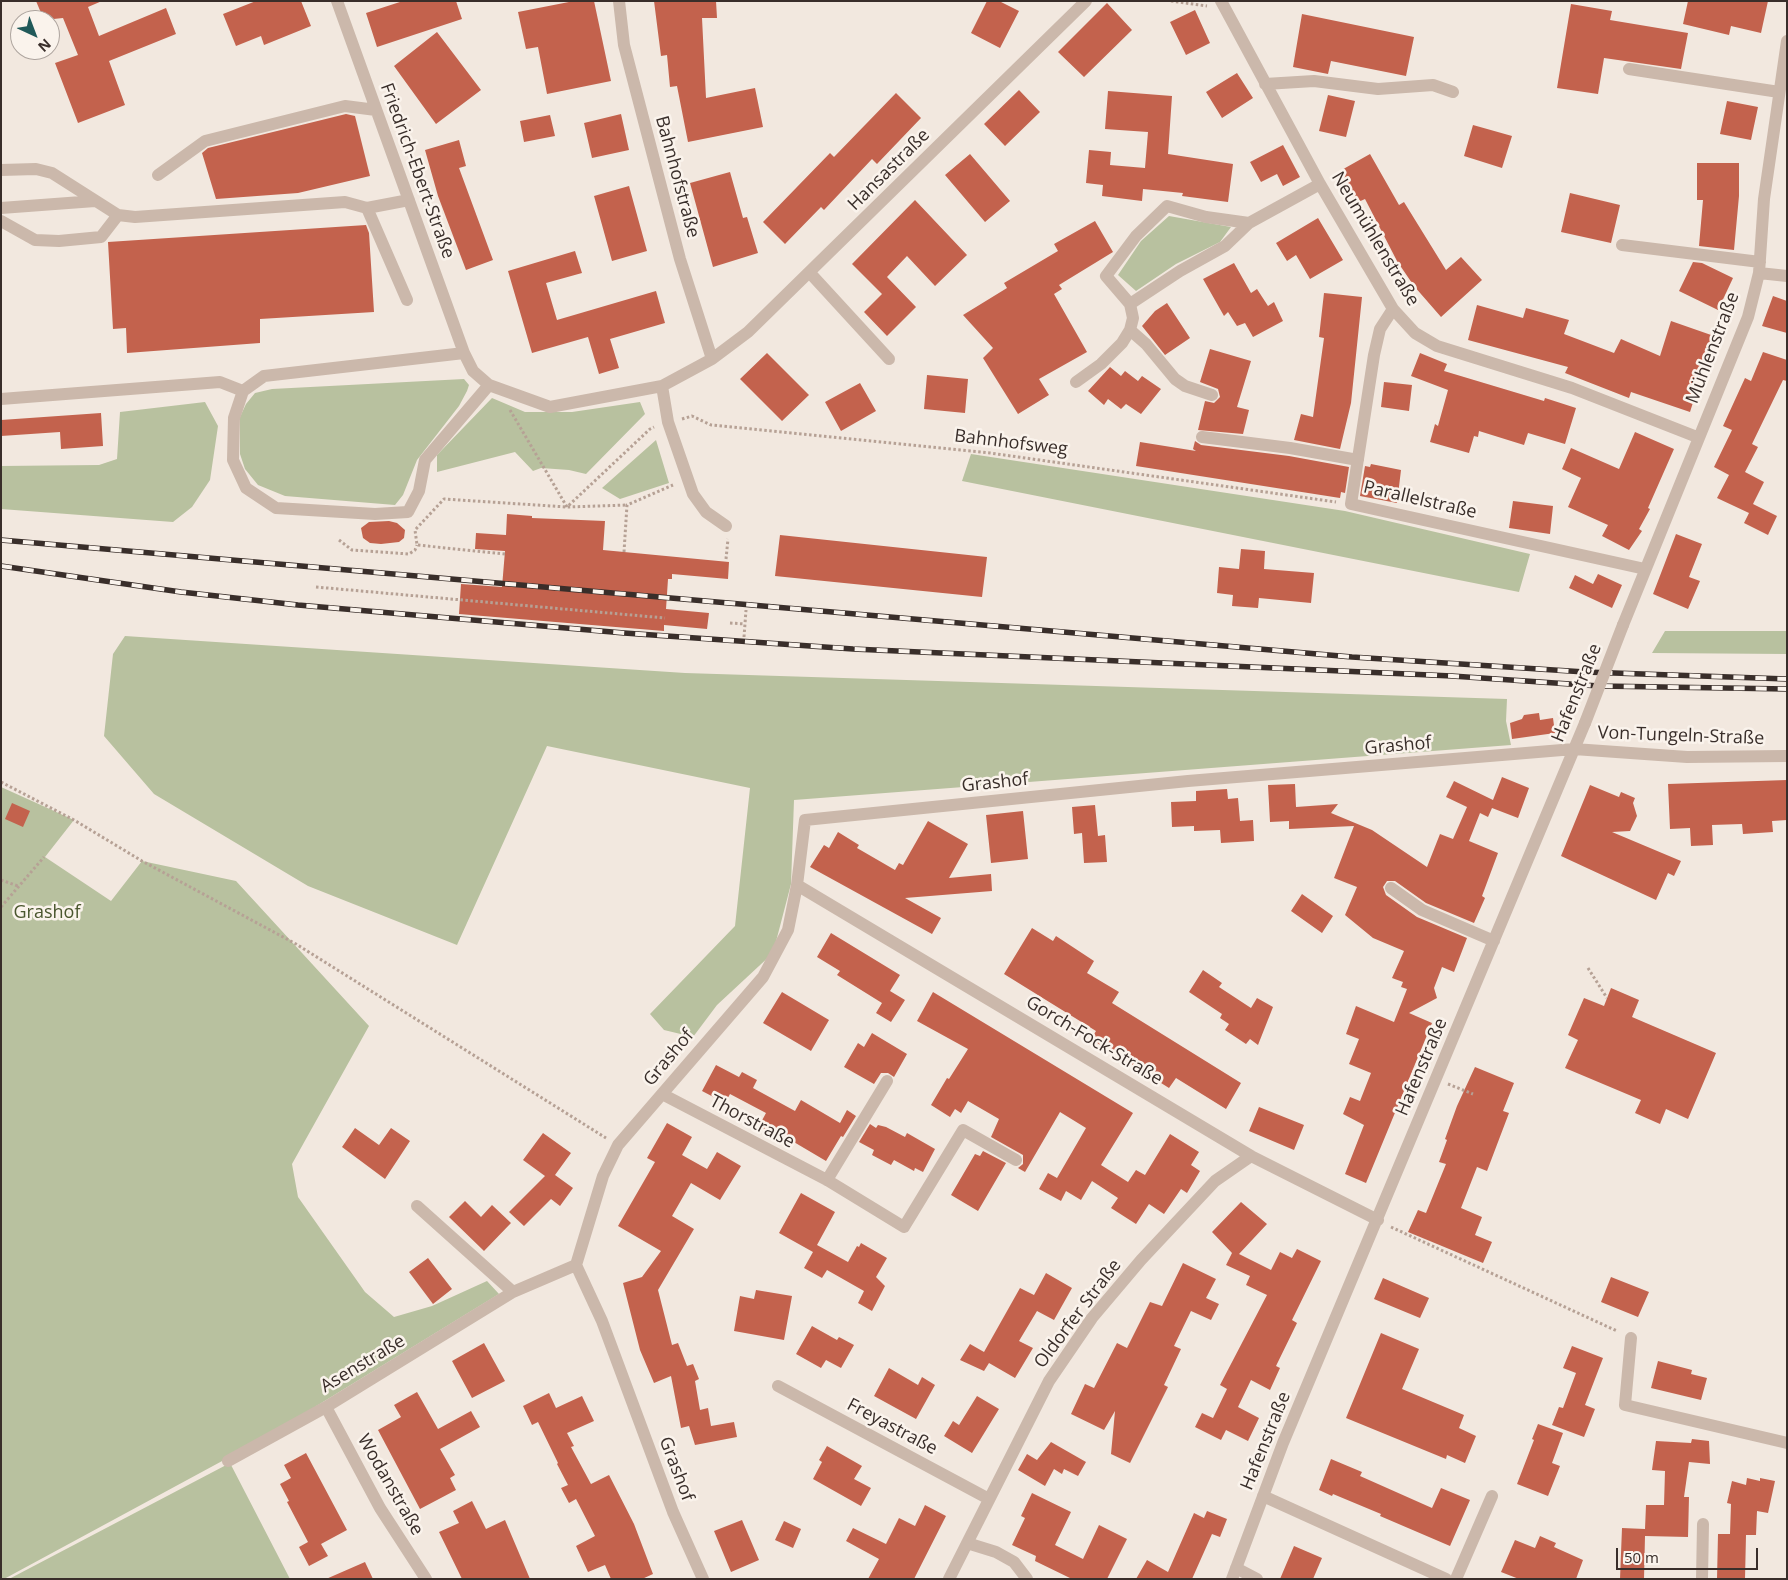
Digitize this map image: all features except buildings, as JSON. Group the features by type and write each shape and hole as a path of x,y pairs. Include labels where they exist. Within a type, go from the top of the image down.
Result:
{"street":[{"name":"Friedrich-Ebert-Straße","path":"337,1 464,353 473,371 493,387"},
{"name":"Bahnhofstraße","path":"619,1 624,45 680,259 712,359"},
{"name":"Hansastraße","path":"712,359 748,332 1086,1"},
{"name":"Neumühlenstraße","path":"1222,5 1320,184 1393,309 1415,333 1437,346 1572,388 1698,437"},
{"name":"Mühlenstraße","path":"1645,569 1748,317 1759,268 1764,200 1787,41"},
{"path":"1629,69 1779,92"},
{"path":"1265,84 1314,81 1378,88 1433,85 1454,92"},
{"path":"158,175 205,141 345,106 376,110"},
{"path":"1,170 36,169 52,173 118,215 135,217 345,202 367,208 409,200"},
{"path":"1130,304 1180,271 1225,246 1249,223 1320,184"},
{"path":"1,208 95,201"},
{"path":"1076,382 1101,364 1122,343 1130,330 1133,318 1130,304 1106,276 1136,236 1167,206 1206,217 1249,223"},
{"path":"367,208 407,300"},
{"path":"1,221 35,240 59,241 101,237 118,215"},
{"path":"1622,245 1759,268 1787,276"},
{"path":"810,272 889,359"},
{"name":"Parallelstraße","path":"1393,309 1380,329 1351,504 1645,569"},
{"path":"1130,330 1146,344 1175,379 1185,386 1212,395"},
{"path":"464,353 298,374 264,376 243,391 234,418 233,460 246,488 276,508 375,514 408,512 419,491 424,460 493,387 550,407 662,386 712,359"},
{"path":"1,399 220,382 243,391"},
{"path":"662,386 668,422 693,494 706,512 726,526"},
{"path":"1202,437 1290,448 1358,460"},
{"name":"Hafenstraße","path":"1234,1573 1283,1443 1585,723 1645,569"},
{"name":"Von-Tungeln-Straße","path":"1574,749 1686,757 1787,756"},
{"name":"Grashof","path":"703,1579 673,1512 602,1321 576,1265 603,1176 618,1145 763,977 788,930 797,885 805,820 1188,781 1574,749"},
{"name":"Gorch-Fock-Straße","path":"797,885 1252,1156 1378,1220"},
{"path":"1391,888 1422,910 1494,941"},
{"path":"827,1180 887,1081"},
{"name":"Thorstraße","path":"662,1094 827,1180 904,1227 962,1130 1016,1160"},
{"name":"Oldorfer Straße","path":"949,1579 1049,1381 1092,1318 1141,1260 1215,1181 1252,1156"},
{"path":"417,1206 513,1292"},
{"name":"Asenstraße","path":"228,1461 326,1407 513,1292 576,1265"},
{"path":"1631,1338 1625,1405 1787,1444"},
{"name":"Freyastraße","path":"778,1386 989,1499"},
{"name":"Wodanstraße","path":"326,1407 380,1508 426,1579"},
{"path":"1263,1496 1446,1579"},
{"path":"1456,1579 1492,1496"},
{"path":"1702,1579 1704,1524"},
{"path":"967,1543 996,1552 1014,1562 1027,1579"},
{"path":"1234,1573 1257,1579"}],"path":[{"path":"1171,1 1222,5"},
{"path":"493,387 567,507"},
{"name":"Bahnhofsweg","path":"567,507 650,429 692,416 711,425 990,453 1351,504"},
{"path":"339,540 352,550 409,554 415,550 415,530 444,499 567,507 627,505 688,479"},
{"path":"624,552 627,505"},
{"path":"416,545 505,554"},
{"path":"316,586 665,618"},
{"path":"744,637 746,610"},
{"path":"730,623 745,624"},
{"path":"1,782 74,820 142,861 296,944 618,1145"},
{"path":"1,907 44,857"},
{"path":"1,880 18,886"},
{"path":"1588,968 1607,998"},
{"path":"1436,1078 1473,1094"},
{"path":"1378,1220 1631,1338"}],"green space":[{"path":"1169,216 1231,227 1220,242 1176,264 1136,291 1118,275 1141,241"},
{"path":"464,379 469,385 459,406 417,460 403,495 395,505 285,496 258,485 245,469 240,454 240,417 246,404 255,393 272,389"},
{"path":"492,398 525,412 572,412 640,402 645,414 586,474 569,470 541,468 533,471 515,452 437,472 437,455"},
{"path":"205,402 218,426 210,480 192,507 173,522 1,509 1,466 99,465 117,459 120,412"},
{"path":"656,440 669,483 620,499 602,488"},
{"path":"971,454 1345,511 1530,554 1519,592 962,481"},
{"path":"1665,631 1787,631 1787,654 1652,653"},
{"path":"125,636 685,673 1507,699 1506,721 1511,745 794,800 791,884 773,953 717,1005 693,1037 664,1030 650,1014 735,926 750,788 547,746 457,945 308,886 154,794 104,736 113,654"},
{"path":"1,787 74,820 45,857 111,901 142,861 236,881 369,1026 292,1164 298,1197 365,1292 394,1317 432,1306 487,1281 499,1294 261,1440 4,1579 1,1579"},
{"path":"230,1463 290,1579 9,1579"}],"railway":[{"path":"1,540 1352,657 1585,672 1787,679"},
{"path":"1,566 181,592 298,605 624,633 853,649 1452,676 1599,686 1787,689"}]}
